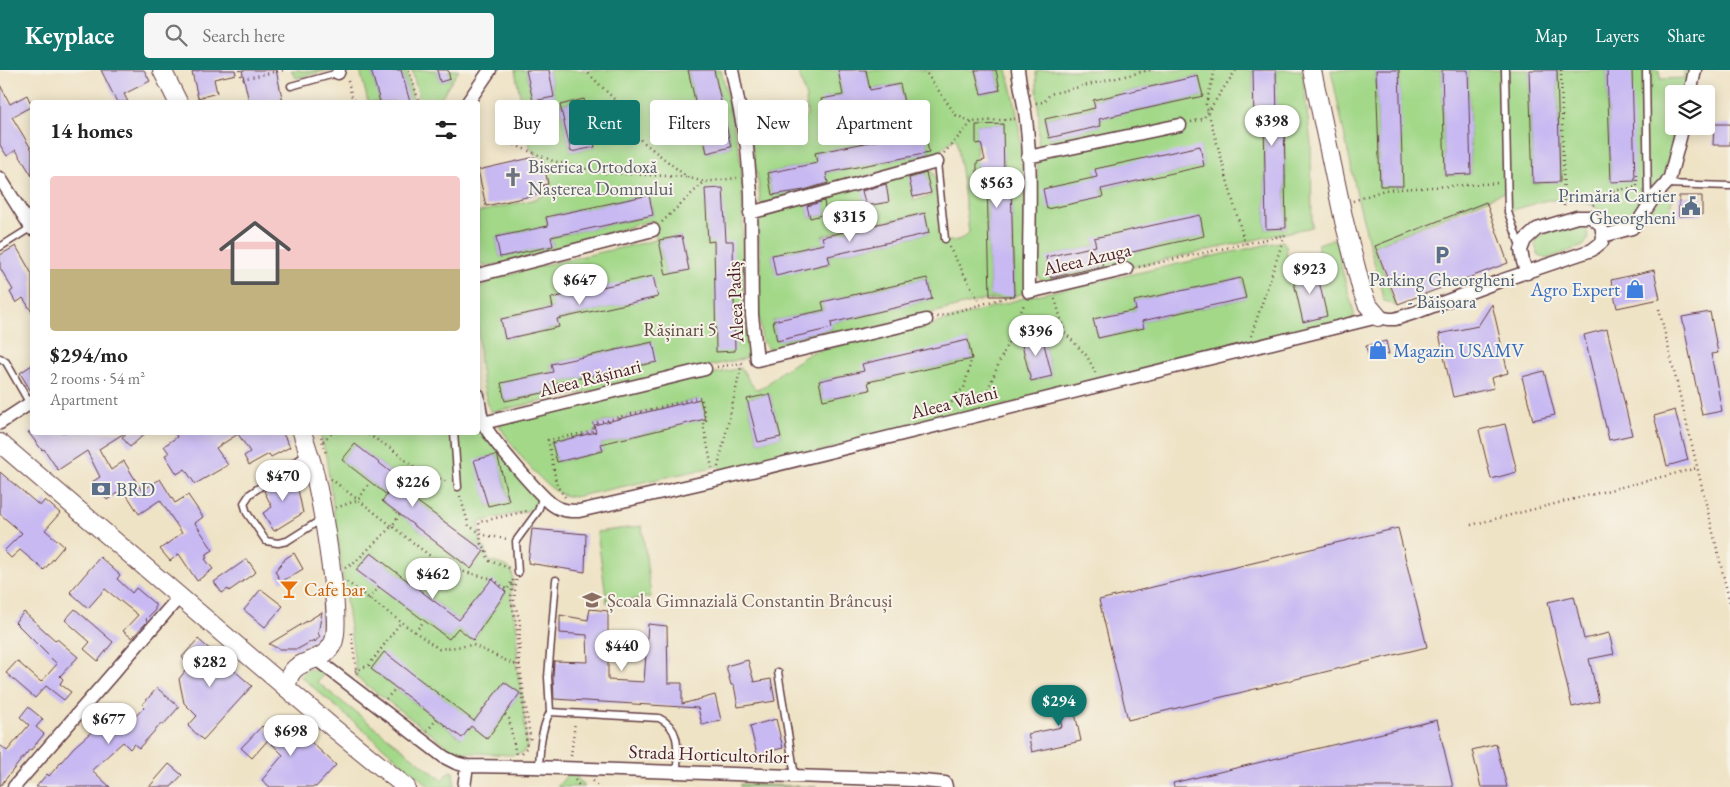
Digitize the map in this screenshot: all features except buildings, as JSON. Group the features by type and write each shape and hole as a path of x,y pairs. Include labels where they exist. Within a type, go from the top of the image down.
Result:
{"street":[{"path":"162,70 177,100"},
{"path":"469,100 490,70"},
{"name":"Aleea Padiș","path":"732,70 747,147 750,176 752,315 757,360 926,320"},
{"name":"Aleea Azuga","path":"1018,70 1025,113 1028,158 1030,204 1028,239 1029,292 1128,269"},
{"path":"1312,70 1342,213 1362,291 1367,304 1378,317"},
{"path":"1692,85 1695,70"},
{"path":"1028,158 1180,125"},
{"path":"1527,273 1521,250 1525,240 1537,229 1570,219 1591,217 1601,225 1603,236 1632,228 1666,184 1674,168 1681,135"},
{"path":"750,212 937,162"},
{"path":"0,178 30,225"},
{"path":"480,274 653,230"},
{"name":"Aleea Văleni","path":"569,511 580,511 715,480 1378,317 1396,318 1592,250 1599,246 1603,236"},
{"name":"Aleea Rășinari","path":"483,423 705,369"},
{"path":"0,424 30,404"},
{"path":"480,406 483,423 494,438 553,505 569,511"},
{"path":"287,687 290,674 296,667 304,662 316,659 329,650 333,644 336,631 331,572 323,519 316,478 303,435"},
{"path":"0,443 406,787"},
{"path":"14,787 180,596"},
{"path":"263,667 280,666 307,658 316,659"},
{"name":"Strada Horticultorilor","path":"316,659 444,757 467,766 516,761 536,767 945,783 946,787"},
{"path":"464,787 467,766"}],"lane":[{"path":"1505,70 1508,212 1521,250"},
{"path":"1646,70 1648,205"},
{"path":"291,86 341,74"},
{"path":"937,162 945,239"},
{"path":"1666,184 1730,186"},
{"path":"0,248 30,229"},
{"path":"0,358 6,362 30,401"},
{"path":"454,435 458,487"},
{"path":"308,453 250,494 244,503 247,513 266,541 278,544 287,541 323,519"},
{"path":"514,576 516,541 538,511 543,495"},
{"path":"536,767 545,722 550,712 548,677 556,580"},
{"path":"778,672 795,776"},
{"path":"550,712 659,718 668,722 673,729 677,744 676,772"}],"path":[{"path":"240,70 242,79 284,70"},
{"path":"410,70 418,100"},
{"path":"585,70 619,104 637,137 688,178"},
{"path":"924,70 956,115 972,122 1025,113 1044,102 1050,94 1150,70"},
{"path":"1214,70 1206,104 1244,244"},
{"path":"1180,125 1203,119 1236,70"},
{"path":"1561,70 1570,219"},
{"path":"341,74 352,98 355,100"},
{"path":"937,162 972,122"},
{"path":"515,145 553,161 603,173 688,178 704,182 750,176"},
{"path":"1570,219 1612,191 1637,187 1637,163 1647,162"},
{"path":"653,230 704,182"},
{"path":"1348,203 1384,190 1507,183"},
{"name":"Aleea Azuga","path":"1128,269 1285,236 1246,350"},
{"path":"945,239 980,304"},
{"path":"976,416 1029,292"},
{"path":"926,320 1029,292 1055,299 1065,333 1087,356 1101,386"},
{"path":"1659,308 1730,603"},
{"path":"705,369 757,360"},
{"path":"945,424 943,415 957,394 964,388 970,361"},
{"path":"715,480 742,363"},
{"path":"569,511 565,496 557,486 548,440 594,431 592,424 595,423 701,397 706,420 703,423 715,480"},
{"path":"321,435 326,456"},
{"path":"369,435 392,449 416,469 428,476 458,487 469,526 484,534 516,541"},
{"path":"1471,525 1697,468"},
{"path":"331,486 330,478 444,567 493,578 507,590 514,576"},
{"path":"333,501 334,509 358,500 370,482"},
{"path":"527,511 479,522 479,532 481,544 486,549 490,561 508,567 514,576 514,600 520,622 519,664 536,767"},
{"path":"341,562 342,570 353,564 392,526 400,514"},
{"path":"444,567 453,555"},
{"path":"514,576 510,598 517,630 527,747 516,761"},
{"path":"345,589 344,580 439,649 473,645 519,664"},
{"path":"369,599 379,587"},
{"path":"415,632 424,621"},
{"path":"340,678 369,665 401,622"},
{"path":"350,625 357,678"},
{"path":"386,699 392,705"},
{"path":"568,768 571,760 576,713"},
{"path":"505,715 509,719 516,761"},
{"path":"420,726 434,736"},
{"path":"511,755 516,761"}],"green space":[{"path":"291,70 301,71 330,70 296,78"},
{"path":"360,70 371,70 379,100 368,100"},
{"path":"401,70 406,70 414,100 409,100"},
{"path":"412,70 437,70 440,82 450,79 448,70 459,70 439,100 420,100"},
{"path":"515,70 526,70 533,100 521,100"},
{"name":"Rășinari 5","path":"549,70 688,70 695,100 650,100 650,145 705,145 707,153 731,147 728,133 728,101 739,150 742,177 744,319 750,351 747,358 490,411 480,367 480,288 495,279 544,265 656,240 655,222 649,221 509,263 485,266 480,264 480,212 532,200 547,194 551,184 545,161 533,152 530,145 559,145 559,100 538,100 554,97","holes":["649,195 653,215 551,237 553,246 500,257 496,237 548,226 546,217","681,236 689,270 666,275 659,240","653,277 657,297 557,319 559,327 505,339 501,319 553,308","652,342 656,362 556,383 557,390 505,401 502,383 553,372 551,364"]},
{"path":"714,70 721,70 728,100 721,100"},
{"path":"798,70 838,70 843,93 869,88 866,70 975,70 981,94 1000,90 996,70 1007,70 1018,119 1021,144 1027,270 1026,292 1013,297 979,301 792,349 776,351 768,348 762,341 757,297 761,268 758,227 761,215 767,211 903,174 931,170 936,178 942,240 957,240 969,232 957,139 954,139 932,157 918,163 760,203 752,145 808,145 808,100 806,100","holes":["1002,124 1004,180 1011,182 1014,295 990,296 987,181 977,181 976,125","926,173 931,196 914,200 909,177","885,182 889,202 866,206 862,188","823,199 826,214 810,218 806,203","924,213 929,233 828,256 830,264 776,275 772,255 824,244 822,236","927,278 932,299 831,323 832,329 777,341 773,321 824,310 822,302"]},
{"path":"1040,70 1253,70 1254,120 1264,120 1266,229 1286,228 1284,119 1277,118 1276,70 1302,70 1311,143 1312,227 1052,285 1043,285 1035,270 1039,119 1036,72","holes":["1198,76 1202,96 1099,119 1100,126 1049,138 1045,119 1095,108 1093,100","1200,147 1204,166 1101,189 1103,196 1095,170","1200,216 1204,236 1101,259 1103,267 1051,278 1047,257 1096,246 1094,239"]},
{"path":"1331,70 1376,70 1380,185 1402,186 1399,70 1442,70 1445,175 1471,174 1468,70 1529,70 1533,183 1560,182 1557,70 1607,70 1611,181 1632,70 1660,70 1660,79 1684,78 1684,70 1689,70 1685,85 1665,85 1665,135 1674,135 1665,175 1639,217 1629,222 1613,223 1595,207 1583,201 1547,200 1510,211 1508,193 1502,193 1374,246 1396,306 1384,301 1358,200"},
{"path":"1674,192 1668,216 1647,215 1664,193"},
{"path":"1575,224 1583,226 1588,233 1588,239 1583,246 1546,259 1538,254 1535,245 1538,236"},
{"path":"1333,239 1338,243 1342,270 1354,312 1354,319 732,473 718,466 574,497 566,496 551,488 534,472 499,425 513,416 741,368 756,389 764,387 781,372 812,352 934,324 1027,297 1283,241 1286,246 1288,268 1294,272 1316,265 1318,260 1318,244","holes":["1241,278 1246,298 1142,321 1143,328 1098,338 1094,319 1136,310 1135,301","1041,332 1052,376 1031,381 1020,337","968,340 972,359 868,382 870,390 823,400 819,381 864,371","770,394 781,437 758,442 747,399","699,399 704,419 601,444 603,451 557,462 553,443 596,432 595,424"]},
{"path":"480,415 539,499 536,507 527,511 479,522 481,544 486,549 490,561 508,567 512,571 511,598 517,630 517,667 521,685 527,747 523,753 511,755 455,752 357,678 326,456 321,435 480,435","holes":["355,444 401,480 396,486 484,551 471,569 382,501 387,495 342,460","497,455 509,500 488,506 475,460","371,553 459,620 492,580 506,592 473,640 458,628 449,639 357,570","384,653 474,721 504,682 520,693 487,739 471,726 461,738 371,669"]},
{"path":"642,526 651,597 607,603 597,532"},
{"path":"307,669 318,670 324,674 317,682 442,780 450,771 453,772 455,787 430,787 300,676"},
{"path":"568,774 574,774 585,787 557,787"},
{"path":"740,784 817,787 740,787"}],"place":[{"name":"Biserica Ortodoxă Nașterea Domnului","path":"513,177"},
{"name":"Primăria Cartier Gheorgheni","path":"1691,206"},
{"name":"Parking Gheorgheni - Băișoara","path":"1442,255"},
{"name":"Agro Expert","path":"1635,289"},
{"name":"Magazin USAMV","path":"1378,350"},
{"name":"BRD","path":"101,489"},
{"name":"Cafe bar","path":"289,589"},
{"name":"Școala Gimnazială Constantin Brâncuși","path":"592,600"}]}
